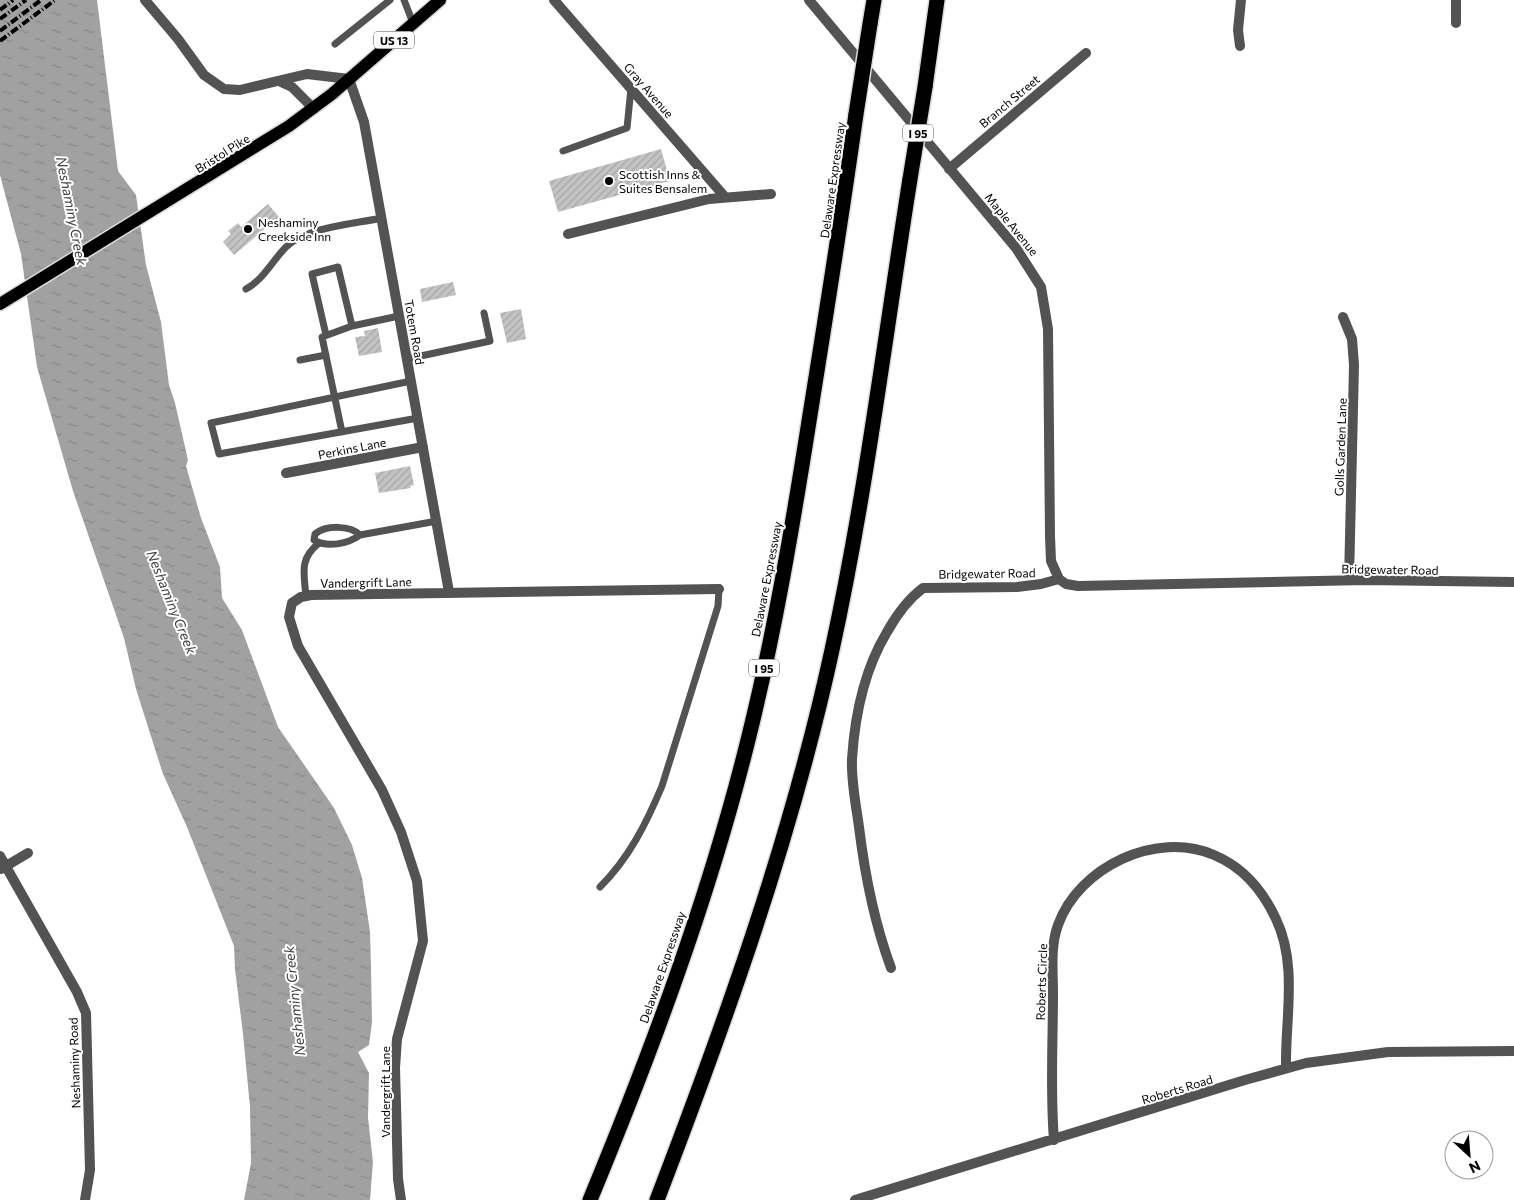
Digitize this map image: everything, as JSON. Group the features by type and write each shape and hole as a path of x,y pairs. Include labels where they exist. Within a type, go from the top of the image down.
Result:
{"highway":[{"name":"Delaware Expressway","path":"590,1200 624,1116 683,954 714,860 748,739 794,513 874,0"},
{"name":"I 95","path":"657,1200 740,978 783,844 813,729 843,595 925,87 937,0"}],"main road":[{"name":"Bristol Pike","path":"0,304 258,147 314,109 440,0"}],"street":[{"path":"145,0 178,39 204,75 216,86 224,89 240,90 307,74 349,79"},
{"name":"Gray Avenue","path":"554,0 725,197"},
{"name":"Maple Avenue","path":"809,0 1016,248 1041,287 1048,329 1051,561 1059,579"},
{"path":"1240,46 1238,30 1241,0"},
{"path":"1456,0 1456,24"},
{"name":"Branch Street","path":"949,169 1086,53"},
{"name":"Totem Road","path":"349,79 362,114 449,592"},
{"path":"279,81 292,87 314,109"},
{"path":"568,234 607,223 725,197 771,194"},
{"name":"Golls Garden Lane","path":"1343,317 1352,339 1354,365 1349,580"},
{"name":"Perkins Lane","path":"286,473 423,447"},
{"name":"Bridgewater Road","path":"892,968 873,913 865,876 852,759 864,681 874,654 900,610 911,597 923,588 1017,586 1042,584 1059,579 1066,584 1078,586 1349,580 1514,582"},
{"name":"Vandergrift Lane","path":"401,1200 398,1179 395,1068 397,1039 423,941 418,881 402,832 382,790 298,646 289,617 295,600 306,596 449,592 719,589"},
{"name":"Roberts Circle","path":"1054,1140 1051,1082 1052,964 1058,925 1075,896 1090,880 1118,860 1140,853 1180,848 1214,855 1244,874 1264,897 1276,918 1286,948 1289,992 1286,1068"},
{"path":"3,867 28,854"},
{"name":"Neshaminy Road","path":"0,856 3,867 77,992 86,1013 90,1170 85,1200"},
{"name":"Roberts Road","path":"855,1200 1306,1063 1388,1052 1514,1051"}],"lane":[{"path":"335,44 390,0"},
{"path":"404,0 413,23"},
{"path":"563,151 627,128 631,88"},
{"path":"246,289 263,276 286,248 308,234 382,218"},
{"path":"326,335 312,274 338,267 352,326"},
{"path":"407,360 490,341 484,313"},
{"path":"342,432 322,337 352,326 399,316"},
{"path":"300,360 326,355"},
{"path":"411,381 211,423 219,454 418,418"},
{"path":"360,535 349,528 321,529 315,534 314,540 322,545 352,541 360,535 436,520"},
{"path":"306,596 304,565 308,552 319,543"},
{"name":"Vandergrift Lane","path":"600,887 627,856 650,815 662,786 718,606 719,589"}],"water":[{"name":"Neshaminy Creek","path":"0,0 97,0 118,171 136,195 146,265 161,322 169,385 188,460 186,466 201,518 220,567 222,598 242,630 278,727 334,808 352,845 362,878 370,932 372,1022 369,1045 358,1052 369,1073 368,1118 373,1162 370,1200 244,1200 251,1163 250,1107 234,946 187,827 163,774 136,689 124,638 73,491 37,367 21,254 0,175"}],"building":[{"name":"Scottish Inns & Suites Bensalem","path":"661,149 670,181 558,212 549,181"},
{"name":"Neshaminy Creekside Inn","path":"268,204 279,217 234,255 223,242 231,234 228,231 238,223 241,227"},
{"path":"453,282 456,295 422,302 420,289"},
{"path":"521,309 526,339 507,343 500,313"},
{"path":"378,328 382,352 359,356 355,337 365,336 364,331"},
{"path":"410,466 414,485 410,486 411,488 379,493 375,473"}],"railway":[{"path":"0,10 13,0"},
{"path":"0,19 26,0"},
{"path":"0,31 41,0"},
{"path":"0,41 55,0"}],"place":[{"name":"Scottish Inns & Suites Bensalem","path":"609,181"},
{"name":"Neshaminy Creekside Inn","path":"248,229"}]}
